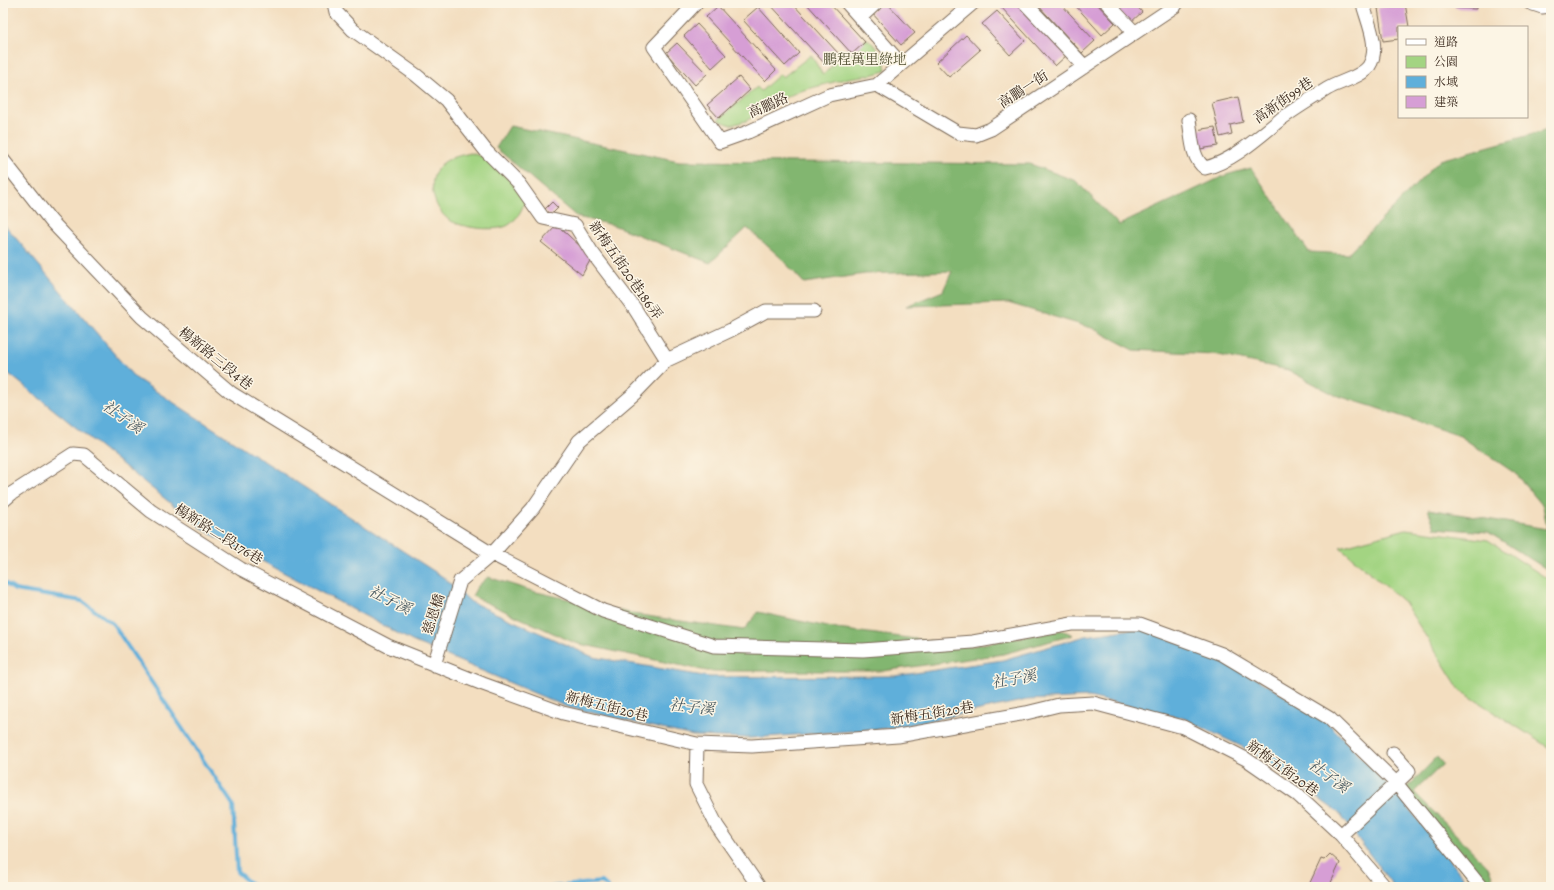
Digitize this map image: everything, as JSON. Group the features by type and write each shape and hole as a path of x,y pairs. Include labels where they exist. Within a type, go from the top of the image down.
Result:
{"street":[{"name":"新梅五街20巷186弄","path":"334,3 336,12 353,30 416,75 446,100 486,150 519,184 543,218 575,225 591,251 635,309 667,360"},
{"name":"高鵬路","path":"696,3 654,47 720,142 748,132 829,96 877,86 973,3"},
{"path":"847,3 902,64"},
{"path":"860,18 876,3"},
{"path":"1025,3 1085,67"},
{"path":"1107,3 1135,33"},
{"name":"高鵬一街","path":"877,86 958,133 976,135 991,129 1176,6 1177,3"},
{"name":"高新街99巷","path":"1189,120 1195,157 1199,164 1205,168 1235,154 1297,108 1335,84 1354,77 1369,66 1374,48 1364,3"},
{"path":"1530,3 1542,7 1551,6"},
{"name":"楊新路三段4巷","path":"3,160 51,221 142,317 231,393 492,554 603,611 714,646 863,650 973,642 1072,624 1140,624 1222,654 1329,718 1396,783 1481,887"},
{"path":"492,554 533,508 579,441 634,393 667,360 731,330 766,311 814,311"},
{"name":"楊新路二段176巷","path":"3,501 11,494 73,454 84,455 151,511 180,531 241,568 388,646 435,661"},
{"name":"慈恩橋","path":"435,661 460,581 492,554"},
{"name":"新梅五街20巷","path":"435,661 483,684 562,713 697,744 752,746 898,736 1026,713 1059,705 1093,703 1183,727 1246,759 1298,795 1345,832 1385,887"},
{"path":"697,744 696,784 717,826 759,887"},
{"path":"1345,832 1409,771 1393,753"}],"green space":[{"name":"鵬程萬里綠地","path":"867,39 881,53 886,71 849,78 800,91 784,98 746,121 731,125 718,120 757,87 761,91 780,74 783,77 811,55 823,75 848,49"},
{"path":"510,126 679,161 1030,164 1076,181 1119,225 1226,175 1251,168 1309,252 1348,254 1440,160 1551,129 1551,572 1488,532 1435,528 1428,509 1547,529 1543,506 1516,474 1460,436 1335,395 1288,370 1214,354 1134,350 1092,328 1008,303 906,306 943,291 952,271 865,274 804,283 780,257 747,228 710,263 613,225 577,217 496,148"},
{"path":"471,153 489,159 526,198 518,216 513,222 505,227 488,229 461,225 448,219 442,214 438,207 432,184 437,169 449,159"},
{"path":"1406,529 1488,540 1551,581 1551,749 1460,690 1404,602 1340,547"},
{"path":"488,577 532,591 639,615 744,630 758,612 837,629 971,646 1062,630 1073,635 1003,654 883,671 707,671 575,643 472,596 477,587"},
{"path":"1437,757 1443,764 1414,792 1489,868 1496,887 1477,887 1403,792"}],"water":[{"path":"3,223 134,377 443,577 471,602 593,657 709,677 895,676 1003,660 1086,636 1140,628 1223,659 1325,720 1399,796 1471,887 1394,887 1339,813 1253,752 1183,718 1089,697 1027,700 894,728 750,738 693,736 567,707 412,641 204,530 3,369"}],"building":[{"path":"769,3 792,3 838,53 826,65"},
{"path":"806,3 829,3 865,42 852,54"},
{"path":"881,3 887,3 915,33 901,45 871,12"},
{"path":"1006,3 1022,3 1068,54 1055,66 1001,7"},
{"path":"1036,3 1060,3 1095,41 1082,53"},
{"path":"1073,3 1096,3 1115,23 1102,35"},
{"path":"1110,3 1134,3 1142,12 1129,24"},
{"path":"1405,3 1409,26 1398,26 1398,39 1383,41 1378,8"},
{"path":"1456,3 1477,3 1476,9 1455,8"},
{"path":"718,6 776,70 765,81 706,17"},
{"path":"758,7 799,53 785,66 743,20"},
{"path":"997,11 1025,41 1010,55 982,24"},
{"path":"697,24 726,55 712,68 684,36"},
{"path":"966,35 980,50 949,77 936,63"},
{"path":"677,43 707,74 695,85 666,53"},
{"path":"739,77 750,90 719,118 707,105"},
{"path":"1238,97 1243,122 1230,125 1232,134 1220,137 1212,103"},
{"path":"1215,127 1218,146 1200,149 1196,130"},
{"path":"552,202 558,208 550,216 544,210"},
{"path":"557,225 592,257 582,275 541,242"},
{"path":"1330,854 1340,863 1329,887 1308,887 1321,859 1324,860"}],"waterway":[{"name":"社子溪","path":"3,582 15,590 82,601 113,624 233,805 237,872 254,887"},
{"name":"社子溪","path":"552,887 602,882 608,887"}]}
